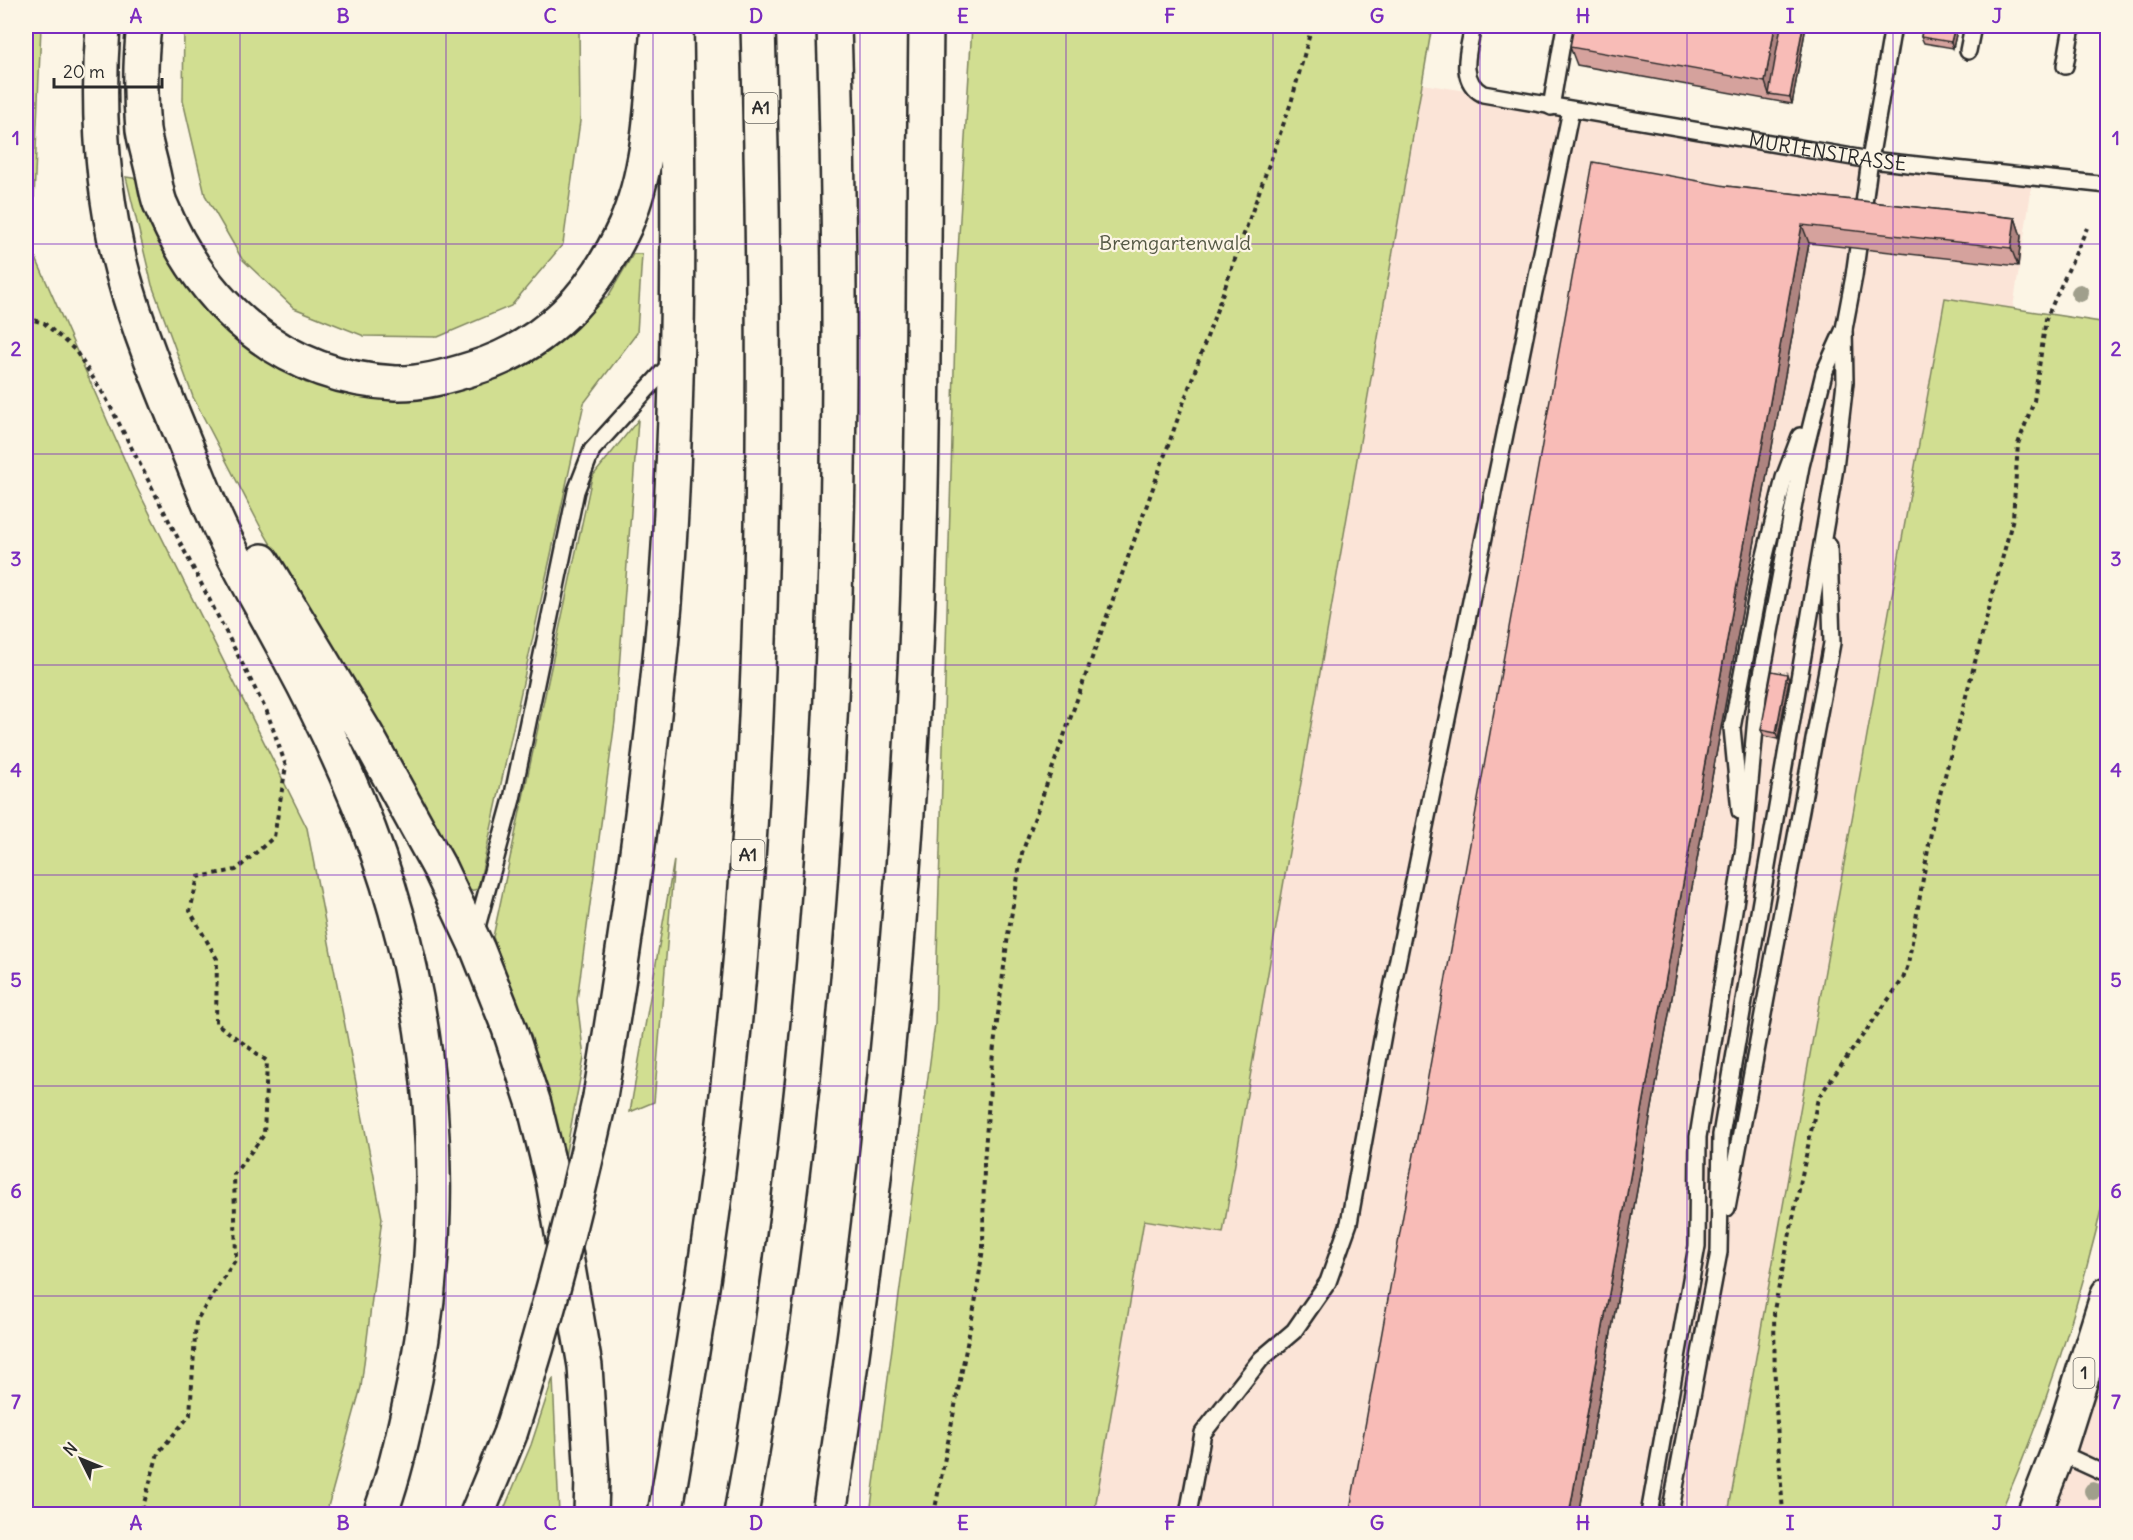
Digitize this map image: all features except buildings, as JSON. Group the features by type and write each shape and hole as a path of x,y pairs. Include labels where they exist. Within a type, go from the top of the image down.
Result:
{"main road":[{"path":"103,26 100,131 104,178 112,225 126,283 161,385 221,530 294,664 359,803 382,866 402,932 419,1011 434,1167 434,1225 429,1292 420,1363 380,1515"},
{"path":"144,26 141,57 144,131 159,201 181,246 206,285 235,317 271,345 310,365 348,376 397,383 446,377 494,362 533,341 567,314 598,275 625,226 639,183 647,144 658,26"},
{"path":"477,1515 510,1434 536,1354 560,1267 600,1097 623,957 651,744 665,601 672,482 678,158 676,26"},
{"name":"A1","path":"665,1515 701,1296 730,1074 751,803 760,606 764,359 758,26"},
{"path":"741,1515 777,1305 791,1191 819,910 826,807 835,612 839,353 834,26"},
{"path":"829,1515 868,1244 887,1073 903,879 914,691 919,545 926,26"},
{"path":"161,385 396,787 439,867 474,940 512,1039 534,1104 553,1180 585,1366 592,1479 591,1515"},
{"name":"1","path":"2034,1515 2058,1452 2108,1294"}],"lane":[{"name":"MURTENSTRASSE","path":"1473,26 1466,63 1467,74 1469,81 1477,91 1483,94 1870,160 2108,185"},
{"path":"1551,107 1565,26"},
{"path":"1719,1252 1721,1135 1835,468 1845,382 1844,329 1893,26"},
{"path":"1968,51 1973,26"},
{"path":"2064,66 2072,26"},
{"path":"1188,1515 1203,1433 1261,1359 1294,1331 1328,1282 1348,1223 1385,1023 1571,110"},
{"path":"1744,847 1732,728 1762,568 1784,478 1824,373 1844,329"},
{"path":"474,940 512,799 576,492 592,450 676,357"},
{"path":"1649,1515 1697,1246 1698,1137 1744,847 1758,696 1801,466 1824,373"},
{"path":"1670,1515 1832,643 1827,512"},
{"path":"2058,1452 2108,1474"}],"path":[{"path":"934,1515 976,1298 983,1248 984,1163 992,1062 1008,935 1022,853 1291,103 1312,26"},
{"path":"1783,1515 1775,1394 1774,1310 1818,1098 1903,979 1908,965 1933,821 2013,518 2018,444 2034,401 2046,319 2087,228"},
{"path":"26,318 44,323 75,350 106,398 267,712 286,766 274,837 236,870 198,877 190,911 217,959 216,1023 267,1061 264,1135 234,1174 236,1259 196,1321 190,1415 158,1453 141,1515"}],"shaded area":[{"path":"1422,84 2033,179 2013,308 1945,298 1728,1514 1094,1514 1144,1220 1223,1233"},
{"path":"2107,1341 2107,1514 2043,1514"}],"green space":[{"path":"26,26 41,26 32,249 136,486 307,828 382,1218 361,1387 326,1514 26,1514"},
{"path":"184,26 579,26 580,121 563,244 511,306 438,337 364,336 294,308 242,259 205,195 183,101"},
{"name":"Bremgartenwald","path":"972,26 1432,26 1223,1233 1144,1220 1094,1514 870,1514 935,1024 957,267"},
{"path":"126,177 139,179 163,244 207,311 253,351 306,383 386,396 463,390 548,352 609,295 633,254 642,254 637,333 584,403 478,889 469,891 402,768 260,526 193,397 152,285"},
{"path":"1945,298 2107,323 2107,1183 2087,1268 2062,1351 2033,1434 2000,1514 1728,1514"},
{"path":"638,420 615,721 577,1000 584,1058 564,1162 540,1071 493,937 592,477"},
{"path":"674,860 654,1102 630,1112"},
{"path":"553,1378 559,1514 502,1514 531,1445"}]}
